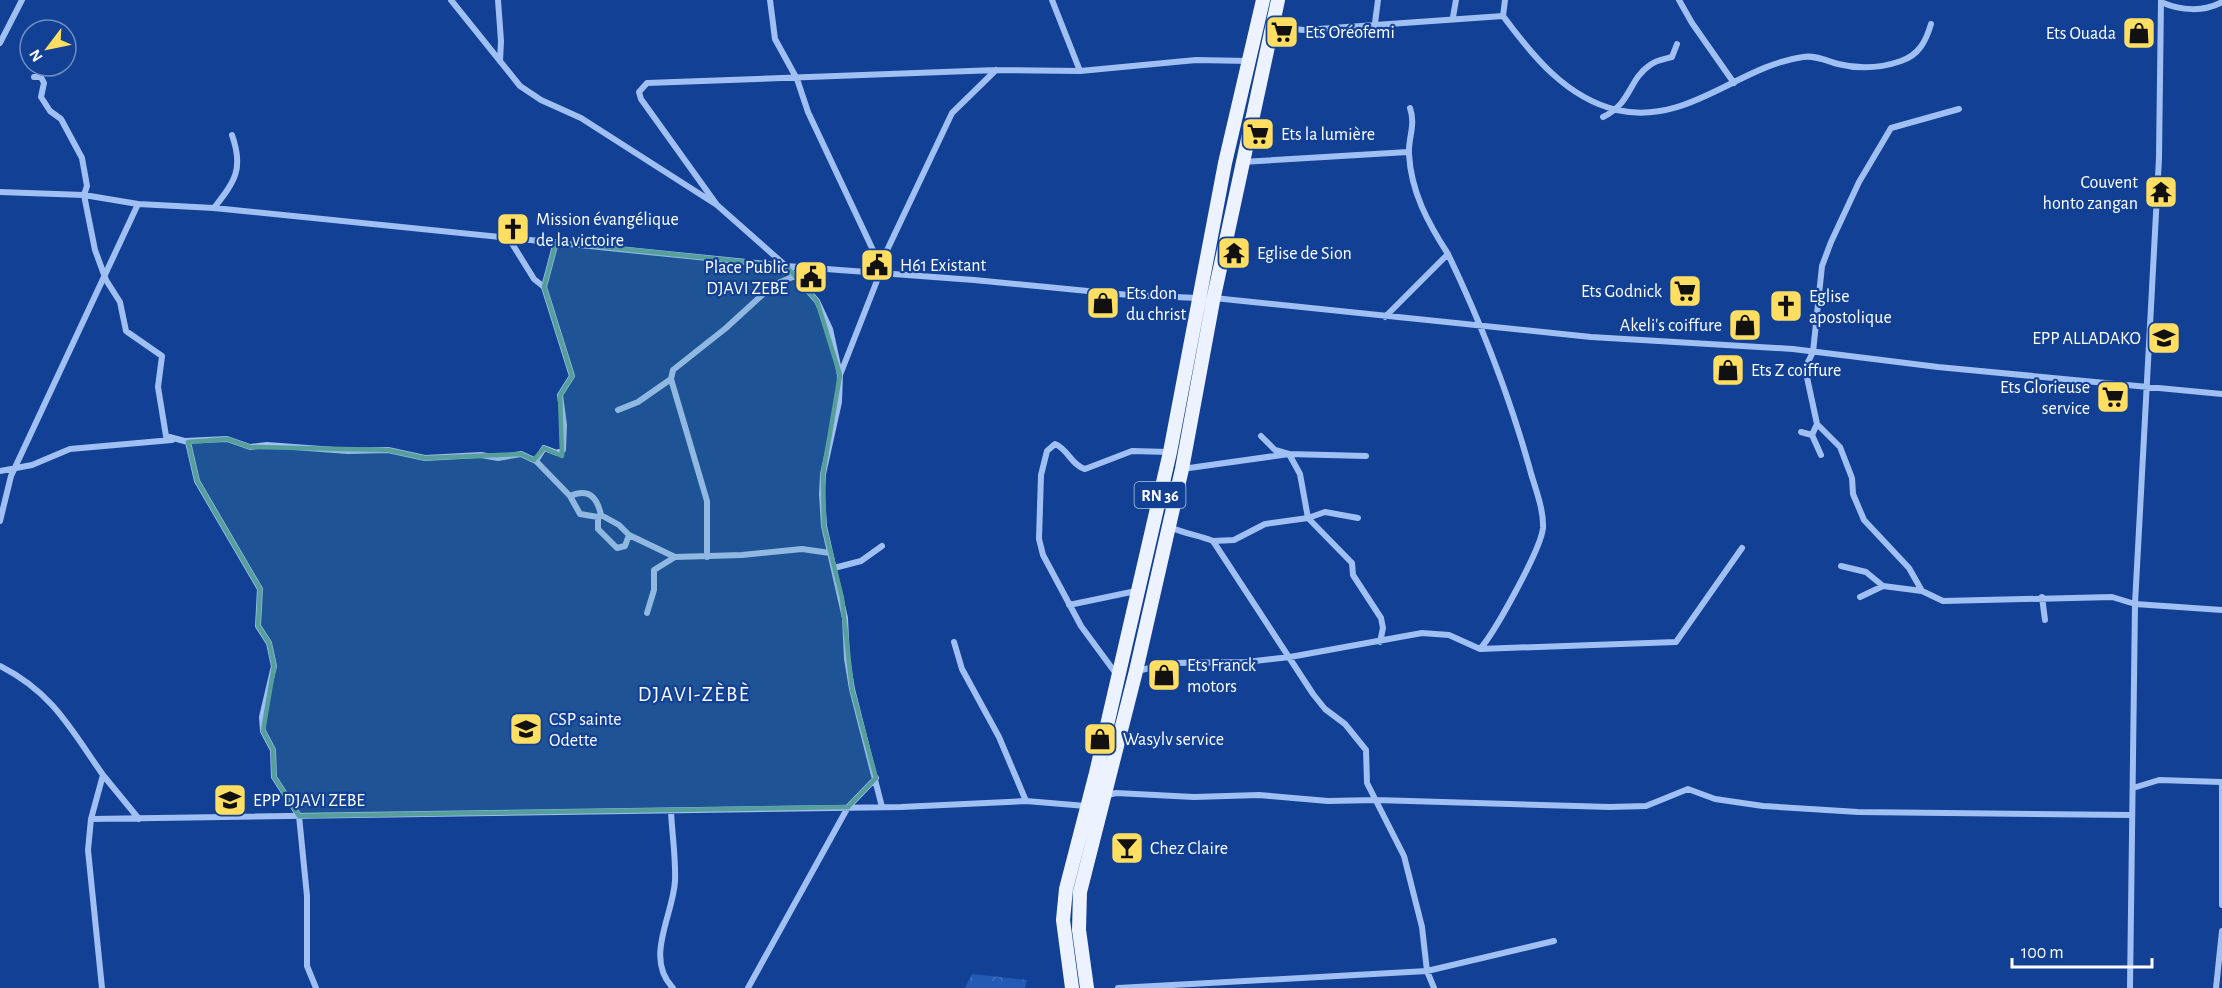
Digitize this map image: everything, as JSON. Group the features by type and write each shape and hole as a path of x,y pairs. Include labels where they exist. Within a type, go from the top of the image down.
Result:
{"main road":[{"name":"RN 36","path":"1072,988 1063,920 1066,889 1170,452 1197,298 1225,163 1251,61 1263,0"},
{"name":"RN 36","path":"1087,988 1079,930 1080,892 1137,671 1182,470 1214,298 1278,0"}],"street":[{"path":"0,43 22,0"},
{"path":"451,0 479,31 520,86 541,100 581,118 717,205 786,266 817,301 830,329 840,375 839,402 823,474 822,494 830,553 845,618 847,659 852,689 882,807"},
{"path":"498,0 500,61"},
{"path":"770,0 775,39 796,79 828,158 860,218 880,265 880,273 840,375"},
{"path":"1052,0 1080,71"},
{"path":"1375,23 1378,0"},
{"path":"1453,17 1456,0"},
{"path":"1505,0 1503,16 1563,85 1587,99 1617,110 1668,109 1697,102 1785,61 1804,56 1841,65 1886,66 1904,60 1921,48 1931,24"},
{"path":"1679,0 1692,24 1734,83"},
{"path":"2130,988 2135,604 2158,158 2161,1 2173,8 2208,9 2222,2"},
{"path":"1273,27 1304,30 1453,17 1503,16"},
{"path":"1603,117 1617,110 1632,90 1639,75 1650,64 1672,57 1677,44"},
{"path":"717,205 641,99 639,92 647,83 996,70 1080,71 1196,60 1251,61"},
{"path":"880,265 952,113 996,70"},
{"path":"42,78 44,83 41,96 50,111 61,119 81,158 95,250 106,280 120,302 126,331 150,345 162,356 158,387 166,436 188,442"},
{"path":"1410,108 1414,119 1408,152 1419,203 1448,254 1482,327 1513,410 1542,513 1543,531 1507,609 1480,649"},
{"path":"1922,591 1909,568 1864,520 1853,494 1852,478 1840,447 1817,424 1804,368 1813,352 1822,266 1859,182 1891,128 1959,109"},
{"path":"214,208 227,191 240,164 232,135"},
{"path":"1242,162 1408,152"},
{"path":"0,192 88,196 138,204 214,208 786,266 1129,295 1197,298"},
{"path":"0,521 11,476 104,271 138,204"},
{"path":"508,237 534,279 544,287"},
{"path":"536,461 544,448 557,453 563,450 564,425 560,395 572,376 544,287 556,242"},
{"path":"1385,317 1448,254"},
{"path":"707,557 708,501 671,379 673,370 726,328 773,285 795,276"},
{"path":"1214,298 1482,327 1813,352 2222,394"},
{"path":"618,410 638,402 671,379"},
{"path":"1817,424 1812,435 1821,455"},
{"path":"1801,432 1812,435"},
{"path":"1261,436 1275,450 1289,454 1300,474 1308,518 1352,563 1353,575 1381,618 1383,628 1380,642"},
{"path":"0,471 32,465 70,449 168,440 188,442 227,439 250,447 267,444 348,451 388,450 425,458 481,455 498,458 521,454 536,461 570,496 580,514 599,516 619,525 629,536 675,557 707,557 802,549 830,553"},
{"path":"188,442 197,481 260,589 258,626 269,643 274,666 262,717 263,731 273,750 274,777 299,816 307,896 307,966 316,988"},
{"path":"1118,677 1081,627 1050,570 1039,538 1041,476 1047,451 1055,444 1061,447 1077,467 1085,469 1132,451 1170,452"},
{"path":"1182,470 1289,454 1366,456"},
{"path":"570,496 580,492 590,494 598,501 598,529 617,548 625,546 629,536"},
{"path":"1169,527 1189,536 1199,535 1213,541 1234,540 1265,524 1308,518 1325,512 1358,518"},
{"path":"1213,541 1325,709 1340,719 1364,745 1367,783 1404,856 1422,927 1427,971 1434,988"},
{"path":"834,568 861,561 882,546"},
{"path":"1137,671 1171,663 1246,662 1290,657 1380,642 1406,635 1435,633 1449,635 1480,649 1676,642 1742,548"},
{"path":"647,613 654,590 654,570 675,557"},
{"path":"1841,566 1866,572 1883,586 1922,591 1943,601 2112,597 2135,604 2222,610"},
{"path":"1860,597 1883,586"},
{"path":"1069,605 1138,591"},
{"path":"2042,597 2045,620"},
{"path":"954,642 962,669 999,737 1026,801"},
{"path":"0,666 24,678 47,698 103,775 139,819"},
{"path":"102,988 89,881 88,850 91,819 103,775"},
{"path":"748,988 848,807 876,778"},
{"path":"2133,788 2159,780 2221,782 2222,905"},
{"path":"1104,796 1116,793 1194,797 1226,794 1328,801 1646,806 1688,789 1715,799 1763,806 1838,811 2042,816 2131,815"},
{"path":"91,819 882,807 1026,801 1087,806"},
{"path":"671,811 675,877 660,967 673,988"},
{"path":"2216,988 2222,931"},
{"path":"1118,988 1427,971 1554,941"}],"highlighted area":[{"path":"556,242 786,266 817,301 840,375 823,474 824,526 842,598 852,689 876,778 848,807 299,816 274,777 273,750 263,731 274,666 269,643 258,626 260,589 197,481 188,442 227,439 250,447 388,450 425,458 521,454 534,460 544,448 562,456 560,395 572,376 544,287"}],"green space":[{"path":"972,974 1027,980 1025,988 965,988"}],"place":[{"name":"Ets Oréofemi","path":"1282,32"},
{"name":"Ets Ouada","path":"2139,33"},
{"name":"Ets la lumière","path":"1258,134"},
{"name":"Couvent honto zangan","path":"2161,192"},
{"name":"Mission évangélique de la victoire","path":"513,229"},
{"name":"Eglise de Sion","path":"1234,253"},
{"name":"H61 Existant","path":"877,265"},
{"name":"Place Public DJAVI ZEBE","path":"811,277"},
{"name":"Ets Godnick","path":"1685,291"},
{"name":"Ets don du christ","path":"1103,303"},
{"name":"Eglise apostolique","path":"1786,306"},
{"name":"Akeli's coiffure","path":"1745,325"},
{"name":"EPP ALLADAKO","path":"2164,338"},
{"name":"Ets Z coiffure","path":"1728,370"},
{"name":"Ets Glorieuse service","path":"2113,397"},
{"name":"Ets Franck motors","path":"1164,675"},
{"name":"CSP sainte Odette","path":"526,729"},
{"name":"Wasylv service","path":"1100,739"},
{"name":"EPP DJAVI ZEBE","path":"230,800"},
{"name":"Chez Claire","path":"1127,848"}],"district":[{"name":"DJAVI-ZÈBÈ","path":"694,694"}]}
